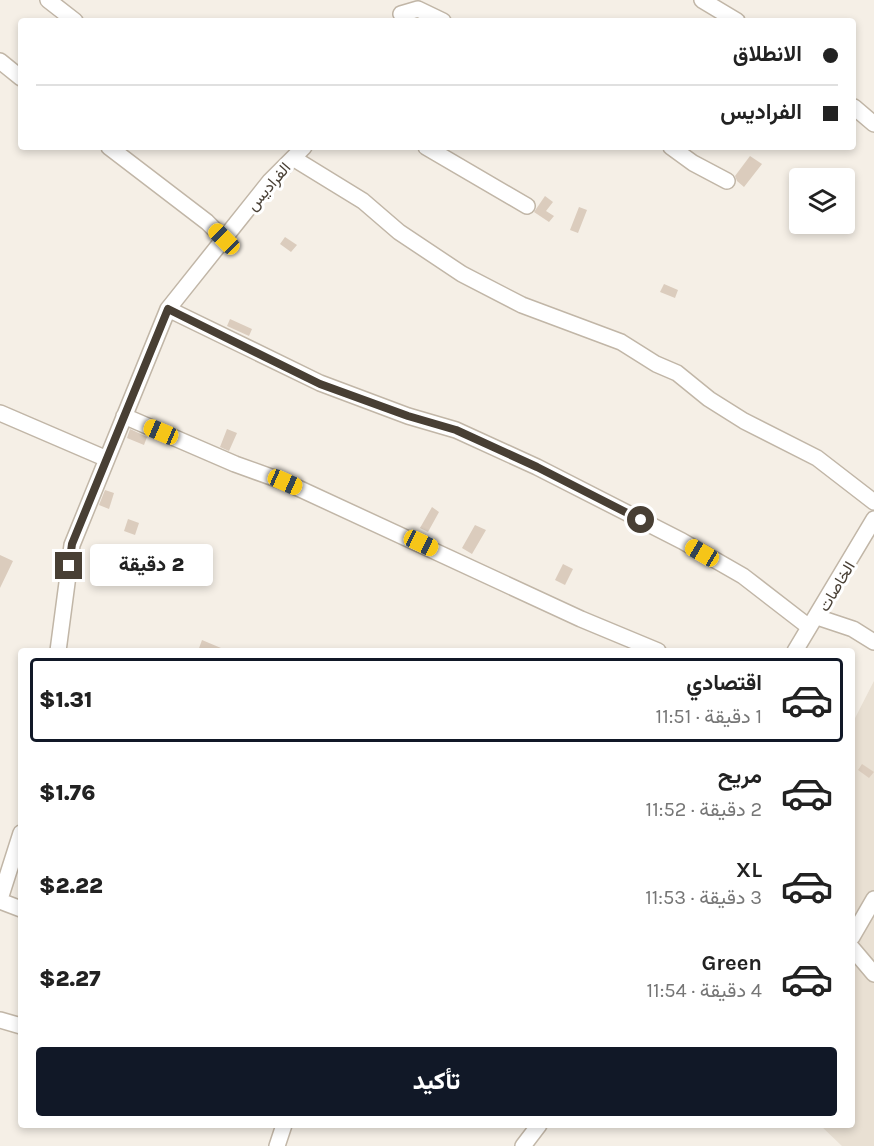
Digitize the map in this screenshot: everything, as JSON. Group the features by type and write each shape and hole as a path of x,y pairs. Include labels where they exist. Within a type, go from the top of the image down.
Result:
{"street":[{"path":"48,0 71,18"},
{"path":"702,0 732,18"},
{"path":"401,12 418,9 437,18"},
{"path":"0,61 18,76"},
{"path":"856,109 874,124"},
{"path":"113,150 207,222 224,239"},
{"path":"431,150 527,206"},
{"path":"675,150 693,164 727,181"},
{"path":"298,152 363,201 399,232 462,274 522,305 621,342 656,364 677,373 709,399 744,421 817,458 874,502"},
{"name":"الفراديس","path":"58,648 72,544 168,309 270,181 298,152"},
{"path":"168,309 320,384 408,416 456,430 537,467 682,541 743,576 813,622 853,629 874,642"},
{"path":"0,413 107,459"},
{"path":"124,416 328,501 581,619 651,648"},
{"name":"الخاصات","path":"797,648 874,519"},
{"path":"18,847 0,900 18,908"},
{"path":"855,932 874,900"},
{"path":"855,952 874,974"},
{"path":"0,1020 18,1025"},
{"path":"277,1146 283,1128"},
{"path":"523,1146 537,1128"}],"shaded area":[{"path":"874,681 874,1146 842,1146 823,1128 855,1128 855,718"}],"building":[{"path":"750,156 762,164 744,187 735,176"},
{"path":"545,196 553,202 546,211 554,216 549,222 534,212"},
{"path":"579,207 587,210 578,233 570,230"},
{"path":"285,237 297,245 291,252 280,244"},
{"path":"664,284 678,290 675,298 660,292"},
{"path":"230,319 252,329 249,336 227,326"},
{"path":"130,429 147,437 144,445 127,438"},
{"path":"227,429 237,433 229,451 220,447"},
{"path":"105,490 114,493 109,509 99,505"},
{"path":"432,507 439,512 428,532 420,528"},
{"path":"128,519 139,523 135,535 124,531"},
{"path":"475,525 486,530 472,554 462,548"},
{"path":"0,555 13,561 0,588"},
{"path":"563,564 573,569 565,585 555,580"},
{"path":"202,640 221,648 199,648"},
{"path":"862,764 874,772 869,778 858,770"}],"route":[{"path":"69,566 72,544 168,309 320,384 408,416 456,430 537,467 641,520"}]}
